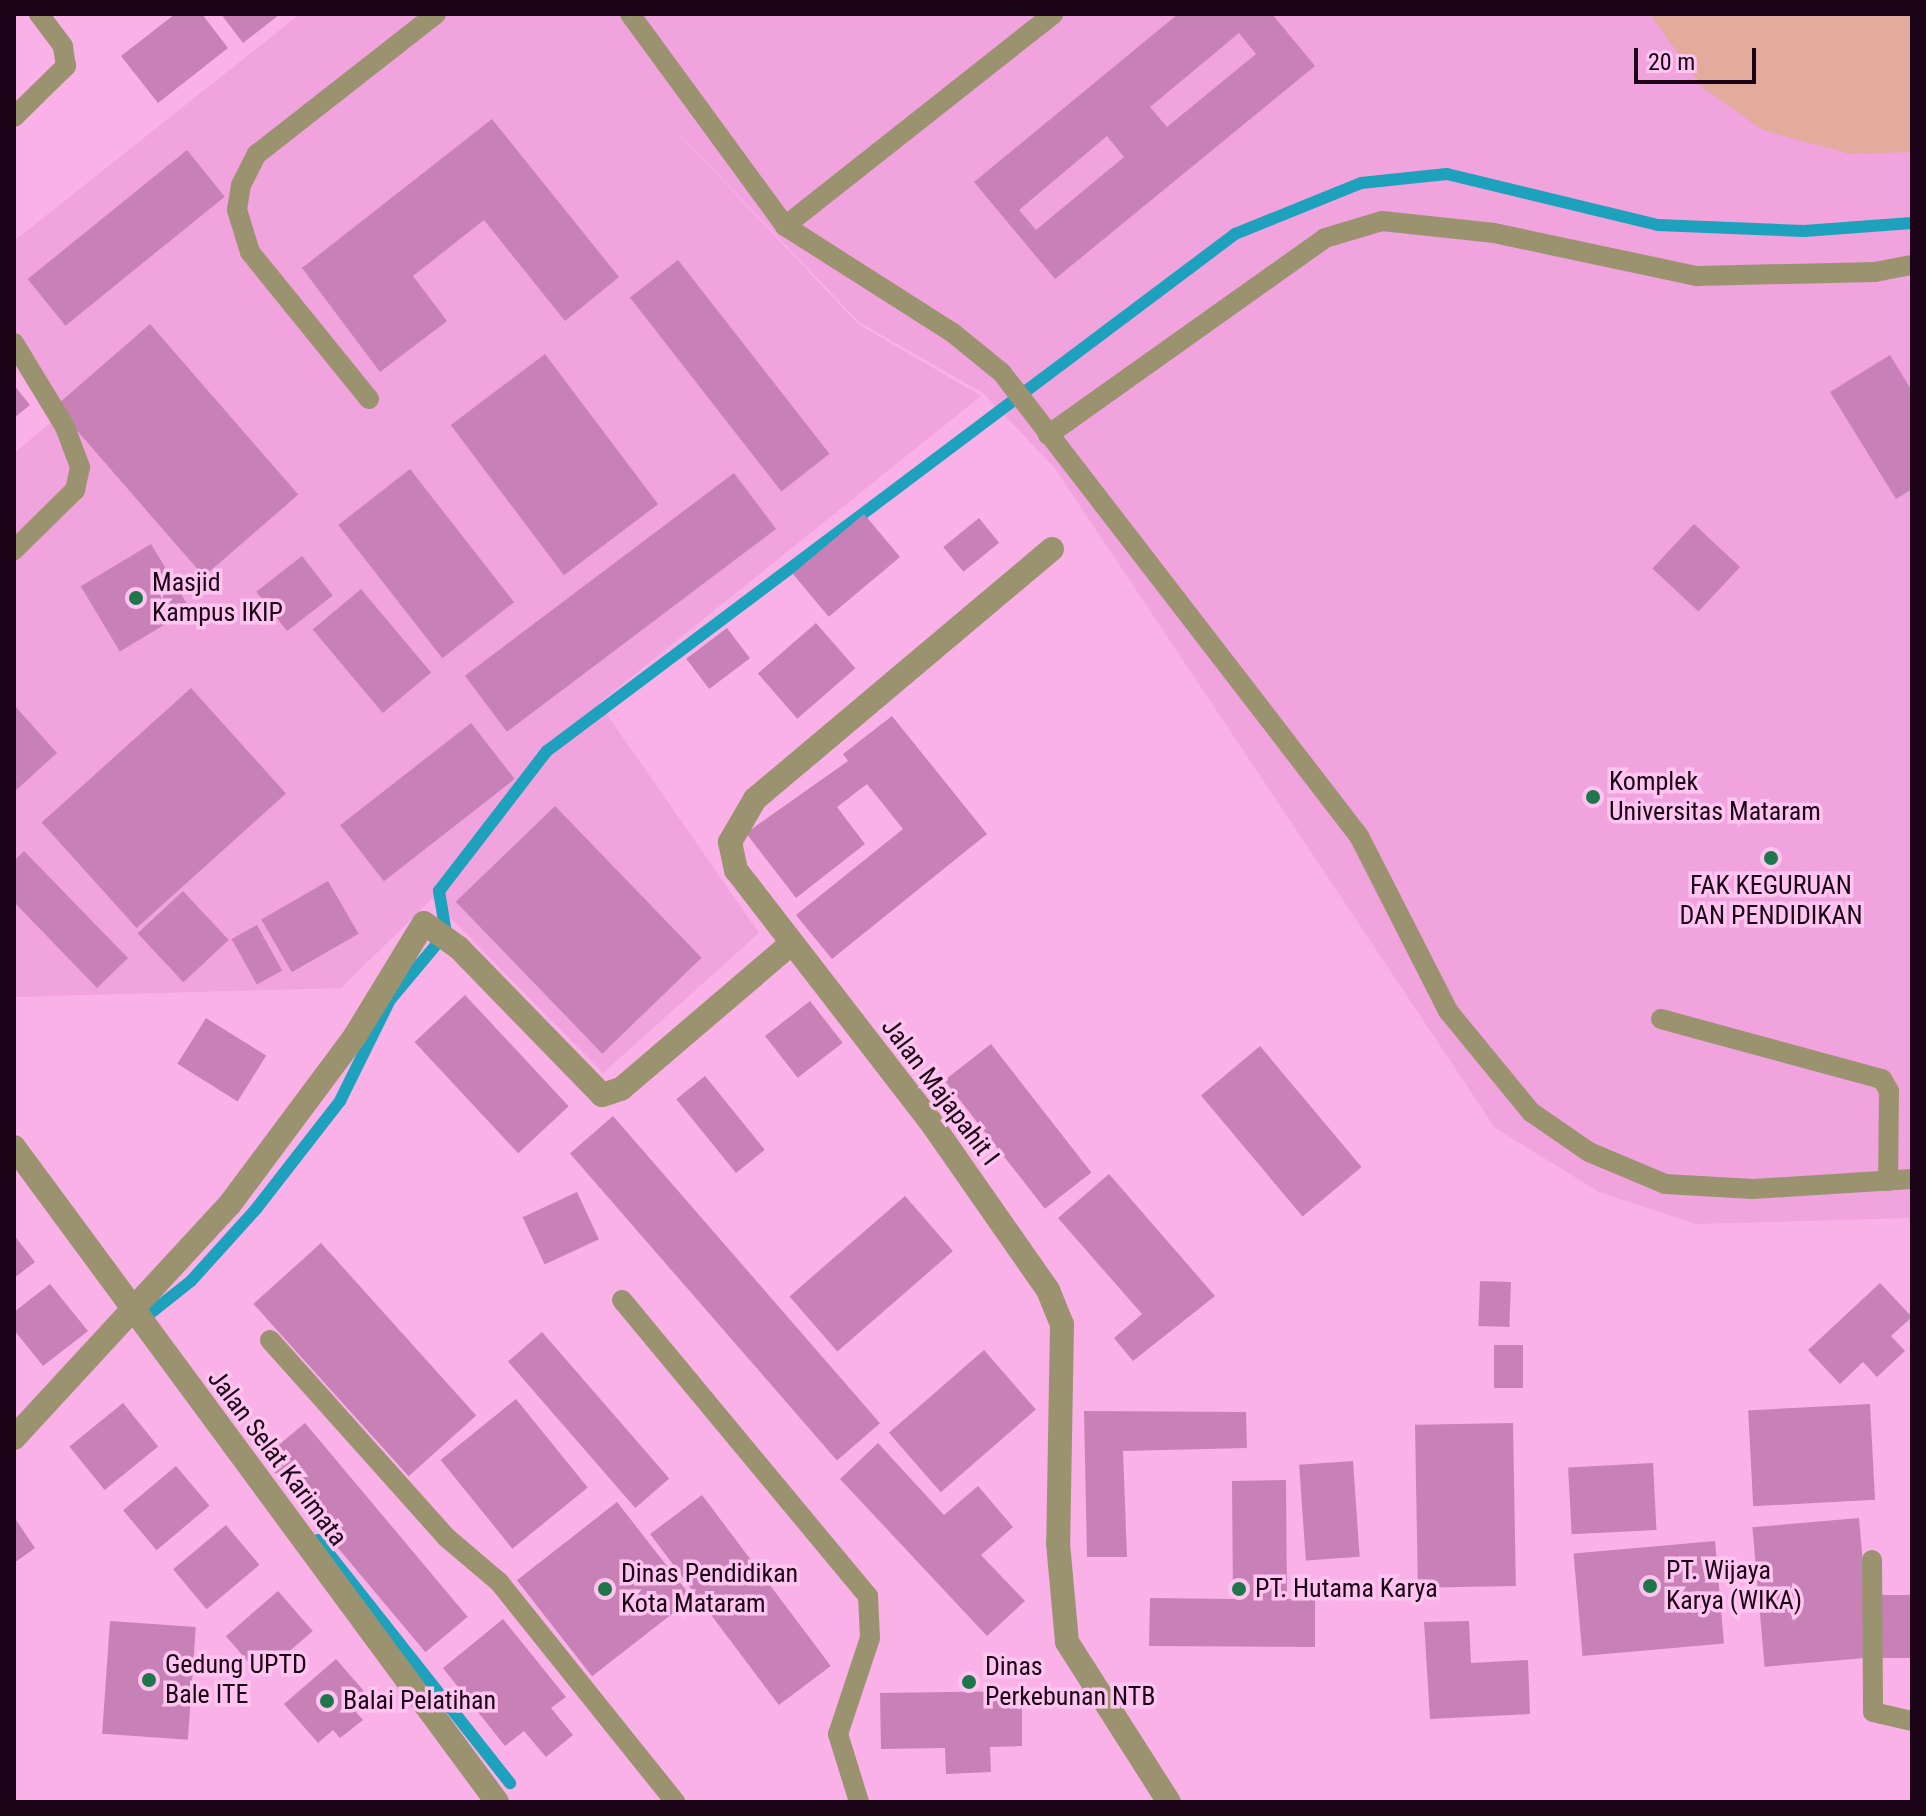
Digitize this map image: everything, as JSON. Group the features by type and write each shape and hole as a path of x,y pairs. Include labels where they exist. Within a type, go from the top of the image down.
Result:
{"street":[{"name":"Jalan Majapahit I","path":"1052,549 736,823 730,842 736,870 930,1121 1048,1290 1062,1324 1058,1543 1067,1642 1169,1802"},
{"path":"14,1438 132,1311 290,1125 424,923 459,948 602,1095 612,1095 791,944"},
{"name":"Jalan Selat Karimata","path":"14,1147 497,1802"}],"lane":[{"path":"14,117 66,66 63,46 39,14"},
{"path":"369,399 250,252 237,210 241,185 257,154 436,14"},
{"path":"630,14 785,226 953,333 1002,373 1359,836 1448,1011 1531,1112 1589,1152 1665,1184 1753,1189 1912,1179"},
{"path":"785,226 1053,14"},
{"path":"1048,435 1325,238 1382,221 1494,233 1697,276 1875,272 1912,265"},
{"path":"14,343 65,427 80,467 75,490 14,550"},
{"path":"1661,1019 1882,1079 1889,1091 1888,1181"},
{"path":"622,1300 868,1596 870,1638 838,1734 859,1802"},
{"path":"270,1340 446,1537 499,1582 675,1802"},
{"path":"1872,1560 1873,1712 1912,1721"}],"shaded area":[{"path":"300,14 1912,14 1912,1218 1696,1224 1599,1192 1495,1128 1054,467 983,393 859,322 632,84 858,324 981,396 599,703 759,933 603,1073 432,899 341,988 14,997 14,453 66,410 14,331 14,241"},
{"path":"1650,14 1912,14 1912,152 1850,154 1763,130 1702,87"}],"building":[{"path":"175,14 202,14 228,48 158,103 121,56"},
{"path":"221,14 280,14 243,43"},
{"path":"1178,14 1272,14 1315,66 1055,279 974,182","holes":["1239,33 1256,54 1167,127 1150,107","1107,136 1124,157 1036,230 1019,210"]},
{"path":"492,119 619,277 565,321 484,220 413,276 447,321 380,372 302,268"},
{"path":"187,150 225,197 65,326 28,279"},
{"path":"678,260 829,454 781,491 630,298"},
{"path":"150,324 298,495 204,577 56,406"},
{"path":"545,354 658,504 564,575 451,425"},
{"path":"1890,355 1912,391 1912,489 1896,499 1830,392"},
{"path":"14,385 30,405 14,418"},
{"path":"410,469 514,602 442,658 338,525"},
{"path":"734,473 776,529 507,732 465,676"},
{"path":"864,514 900,557 829,617 793,574"},
{"path":"979,518 999,543 963,572 943,547"},
{"path":"1694,524 1740,567 1698,612 1652,569"},
{"name":"Masjid Kampus IKIP","path":"151,544 190,609 120,651 81,586"},
{"path":"302,556 333,595 287,631 256,592"},
{"path":"361,589 431,672 383,713 313,629"},
{"path":"816,623 855,668 797,719 758,674"},
{"path":"727,628 750,658 709,689 686,659"},
{"path":"191,688 286,794 137,928 42,822"},
{"path":"14,705 57,753 14,792"},
{"path":"892,716 987,834 832,959 796,915 903,829 867,784 837,807 865,844 796,898 746,833 848,761 843,754"},
{"path":"471,723 515,779 384,881 340,825"},
{"path":"555,806 702,958 602,1054 456,902"},
{"path":"24,851 128,958 97,988 14,902 14,861"},
{"path":"328,881 359,934 292,972 261,920"},
{"path":"183,891 229,940 183,982 138,933"},
{"path":"257,925 282,970 257,985 232,939"},
{"path":"465,995 569,1106 518,1153 415,1042"},
{"path":"810,1001 843,1043 798,1078 765,1036"},
{"path":"206,1018 266,1056 238,1101 177,1064"},
{"path":"991,1044 1091,1172 1045,1209 945,1080"},
{"path":"1260,1046 1362,1167 1303,1217 1201,1095"},
{"path":"705,1076 765,1150 736,1173 676,1099"},
{"path":"613,1116 880,1423 837,1461 570,1153"},
{"path":"1109,1174 1215,1296 1133,1361 1114,1338 1142,1314 1058,1218"},
{"path":"577,1192 599,1239 545,1264 523,1217"},
{"path":"905,1196 953,1251 837,1351 790,1296"},
{"path":"14,1235 35,1262 14,1278"},
{"path":"321,1243 476,1415 409,1476 253,1304"},
{"path":"1480,1281 1511,1282 1509,1327 1478,1326"},
{"path":"1880,1283 1912,1317 1891,1336 1905,1351 1877,1377 1863,1362 1840,1384 1808,1350"},
{"path":"50,1284 88,1331 43,1366 14,1330 14,1312"},
{"path":"542,1332 669,1478 635,1508 508,1362"},
{"path":"1494,1345 1523,1345 1523,1388 1494,1388"},
{"path":"984,1350 1036,1410 941,1492 889,1433"},
{"path":"516,1399 588,1488 512,1549 441,1460"},
{"path":"123,1403 158,1447 105,1490 69,1446"},
{"path":"1870,1404 1875,1500 1753,1506 1748,1410"},
{"path":"1084,1411 1246,1412 1247,1448 1123,1451 1127,1557 1087,1557"},
{"path":"305,1423 468,1617 425,1652 263,1458"},
{"path":"1513,1423 1516,1586 1418,1588 1415,1425"},
{"path":"878,1443 944,1515 978,1486 1013,1527 981,1555 1025,1601 987,1636 840,1479"},
{"path":"1353,1461 1360,1557 1306,1561 1299,1465"},
{"path":"1653,1463 1657,1530 1572,1534 1568,1467"},
{"path":"176,1466 209,1506 157,1550 123,1510"},
{"path":"1286,1480 1287,1599 1315,1599 1315,1647 1149,1646 1150,1598 1233,1599 1232,1481"},
{"path":"702,1495 831,1666 779,1705 650,1534"},
{"name":"Dinas Pendidikan Kota Mataram","path":"617,1502 692,1598 592,1676 517,1580"},
{"path":"14,1517 35,1548 14,1563"},
{"path":"1859,1518 1871,1657 1765,1667 1752,1527"},
{"path":"226,1525 259,1565 207,1609 173,1569"},
{"path":"1715,1541 1724,1644 1583,1656 1574,1553"},
{"path":"278,1591 313,1631 261,1676 226,1636"},
{"path":"1875,1595 1912,1595 1912,1658 1875,1658"},
{"path":"503,1619 566,1697 551,1708 573,1735 546,1757 524,1731 505,1746 443,1668"},
{"name":"Gedung UPTD Bale ITE","path":"110,1621 196,1627 188,1740 102,1734"},
{"path":"1469,1621 1471,1663 1528,1660 1530,1714 1430,1719 1424,1622"},
{"name":"Balai Pelatihan","path":"336,1659 370,1698 355,1711 363,1720 340,1738 333,1730 318,1743 284,1704"},
{"path":"1022,1691 1022,1746 990,1747 991,1772 946,1774 945,1748 881,1749 880,1693"}],"waterway":[{"path":"143,1319 191,1281 256,1209 340,1101 390,1000 446,933 439,891 547,751 1235,234 1361,183 1447,174 1658,225 1804,231 1912,223"},
{"path":"318,1540 510,1783"}],"place":[{"name":"Masjid Kampus IKIP","path":"136,598"},
{"name":"Komplek Universitas Mataram","path":"1593,797"},
{"name":"FAK KEGURUAN DAN PENDIDIKAN","path":"1771,858"},
{"name":"PT. Wijaya Karya (WIKA)","path":"1650,1586"},
{"name":"Dinas Pendidikan Kota Mataram","path":"605,1589"},
{"name":"PT. Hutama Karya","path":"1239,1589"},
{"name":"Gedung UPTD Bale ITE","path":"149,1680"},
{"name":"Dinas Perkebunan NTB","path":"969,1682"},
{"name":"Balai Pelatihan","path":"327,1701"}]}
